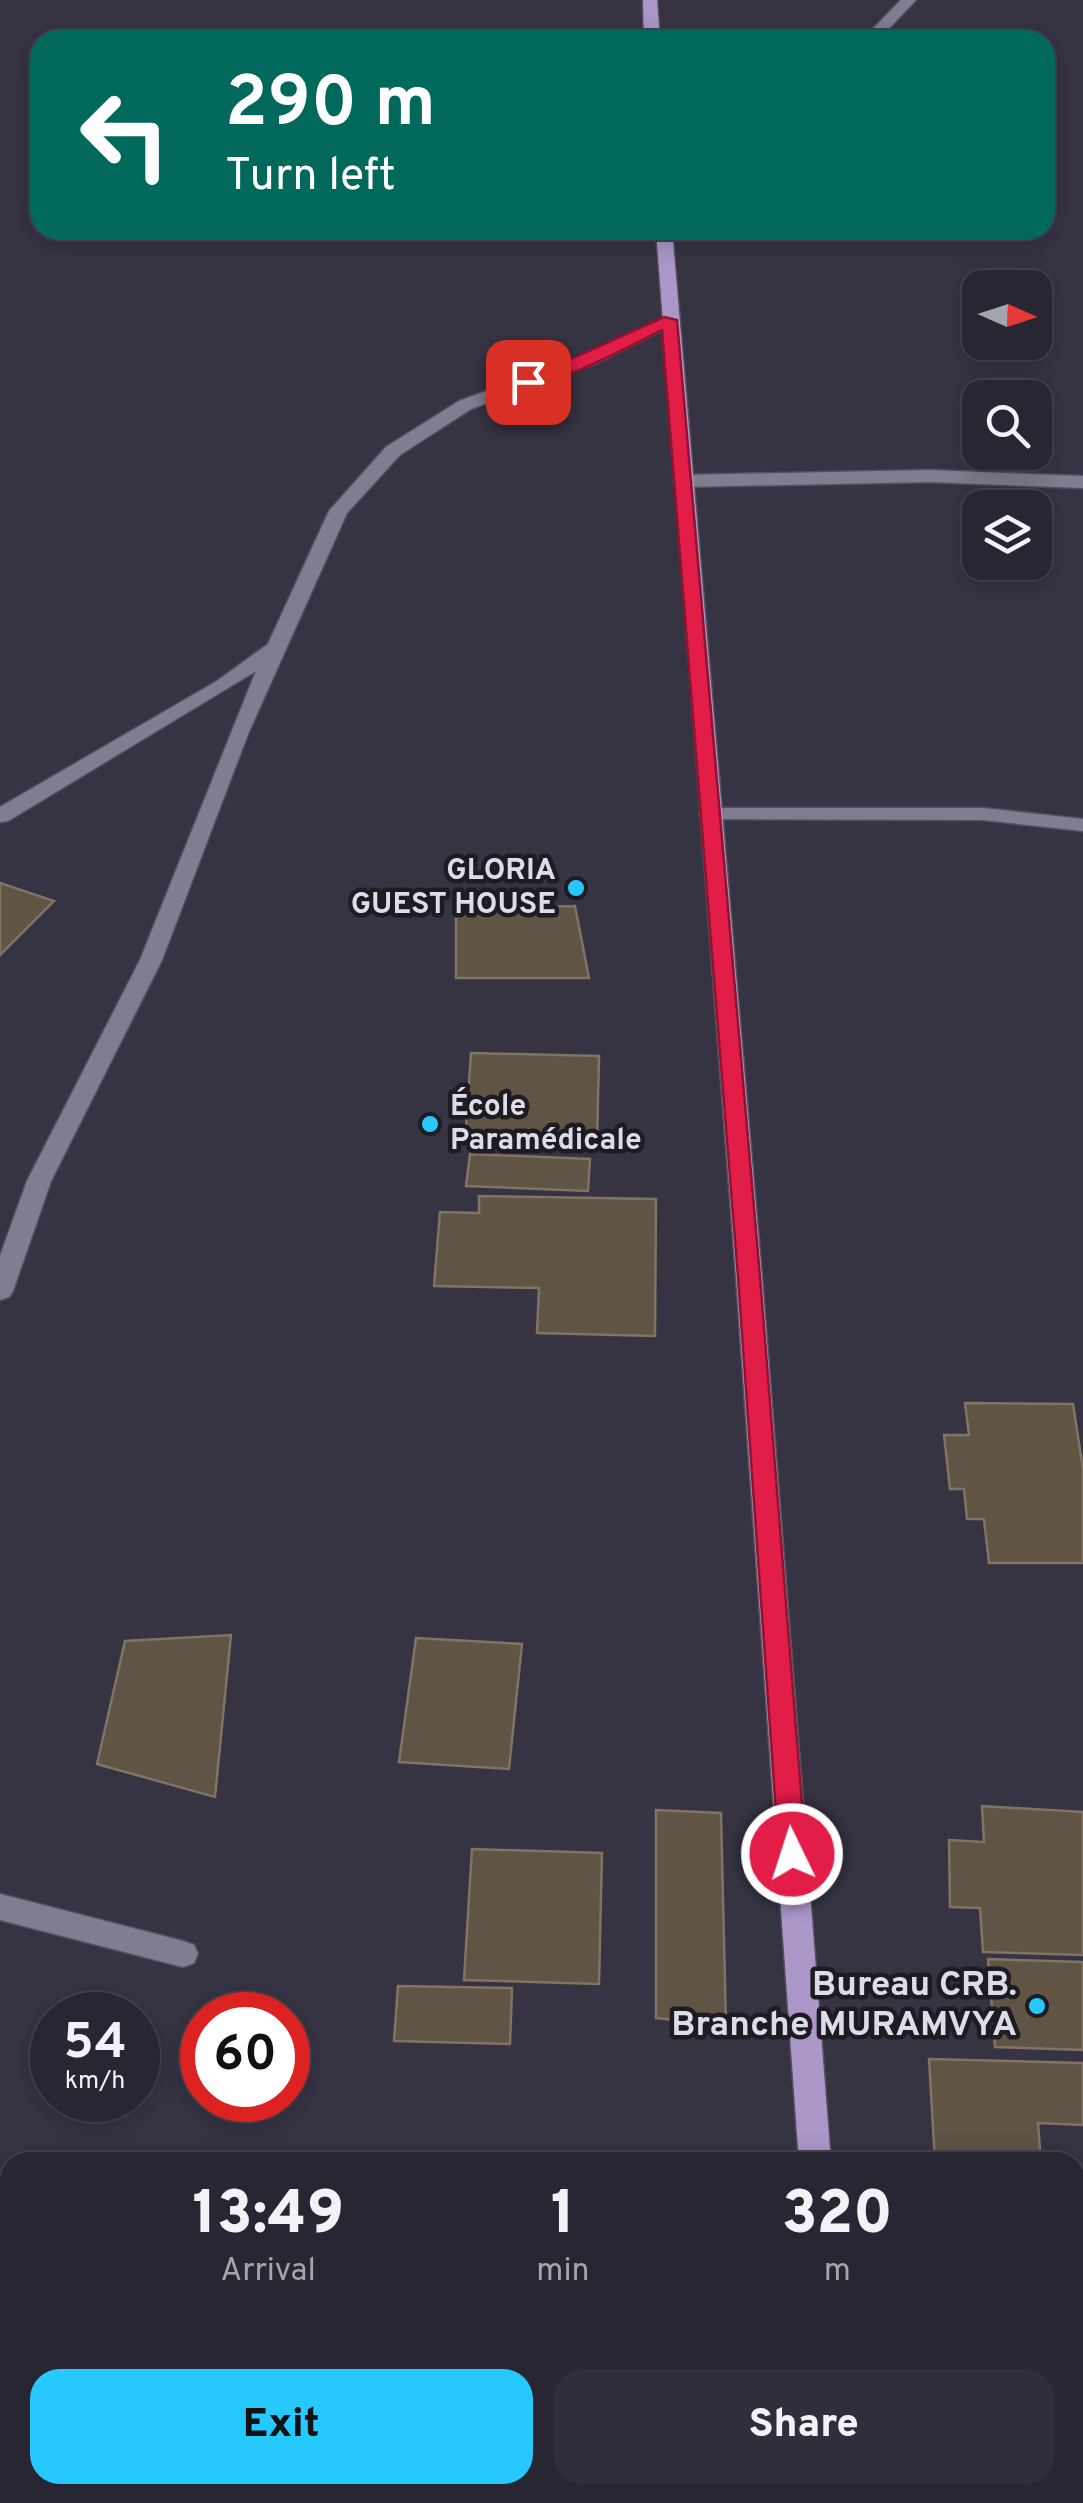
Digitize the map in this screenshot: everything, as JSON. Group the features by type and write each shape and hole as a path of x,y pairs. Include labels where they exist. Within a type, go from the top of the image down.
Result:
{"main road":[{"path":"650,0 652,30"},
{"path":"665,240 814,2152"}],"street":[{"path":"880,30 909,0"},
{"path":"0,1291 38,1181 151,960 238,734 338,511 393,451 465,406 591,359 669,320"},
{"path":"682,482 929,476 1083,482"},
{"path":"0,816 224,685 277,646"},
{"path":"710,814 983,814 1083,825"},
{"path":"0,1908 183,1954"}],"building":[{"path":"0,883 54,901 0,955"},
{"path":"575,906 589,978 456,978 456,909"},
{"path":"471,1053 599,1056 597,1145 465,1142"},
{"path":"470,1154 590,1159 588,1191 466,1186"},
{"path":"479,1196 656,1199 655,1336 537,1333 539,1288 434,1286 440,1212 479,1213"},
{"path":"965,1403 1073,1404 1083,1469 1083,1563 989,1563 984,1519 967,1519 964,1489 950,1489 944,1435 969,1435"},
{"path":"231,1635 215,1797 97,1764 125,1641"},
{"path":"416,1638 522,1644 509,1769 399,1762"},
{"path":"982,1806 1083,1812 1083,1955 983,1952 980,1908 950,1907 949,1840 984,1842"},
{"path":"656,1810 721,1813 726,2025 656,2018"},
{"path":"472,1849 602,1853 599,1984 464,1980"},
{"name":"Bureau CRB. Branche MURAMVYA","path":"988,1959 1083,1962 1083,2050 995,2047"},
{"path":"398,1986 512,1988 510,2044 394,2041"},
{"path":"929,2059 1083,2063 1083,2125 1038,2123 1040,2152 934,2152"}],"place":[{"name":"GLORIA GUEST HOUSE","path":"576,888"},
{"name":"École Paramédicale","path":"430,1124"},
{"name":"Bureau CRB. Branche MURAMVYA","path":"1037,2006"}],"route":[{"path":"528,382 591,359 669,320 749,1277 792,1854"}]}
